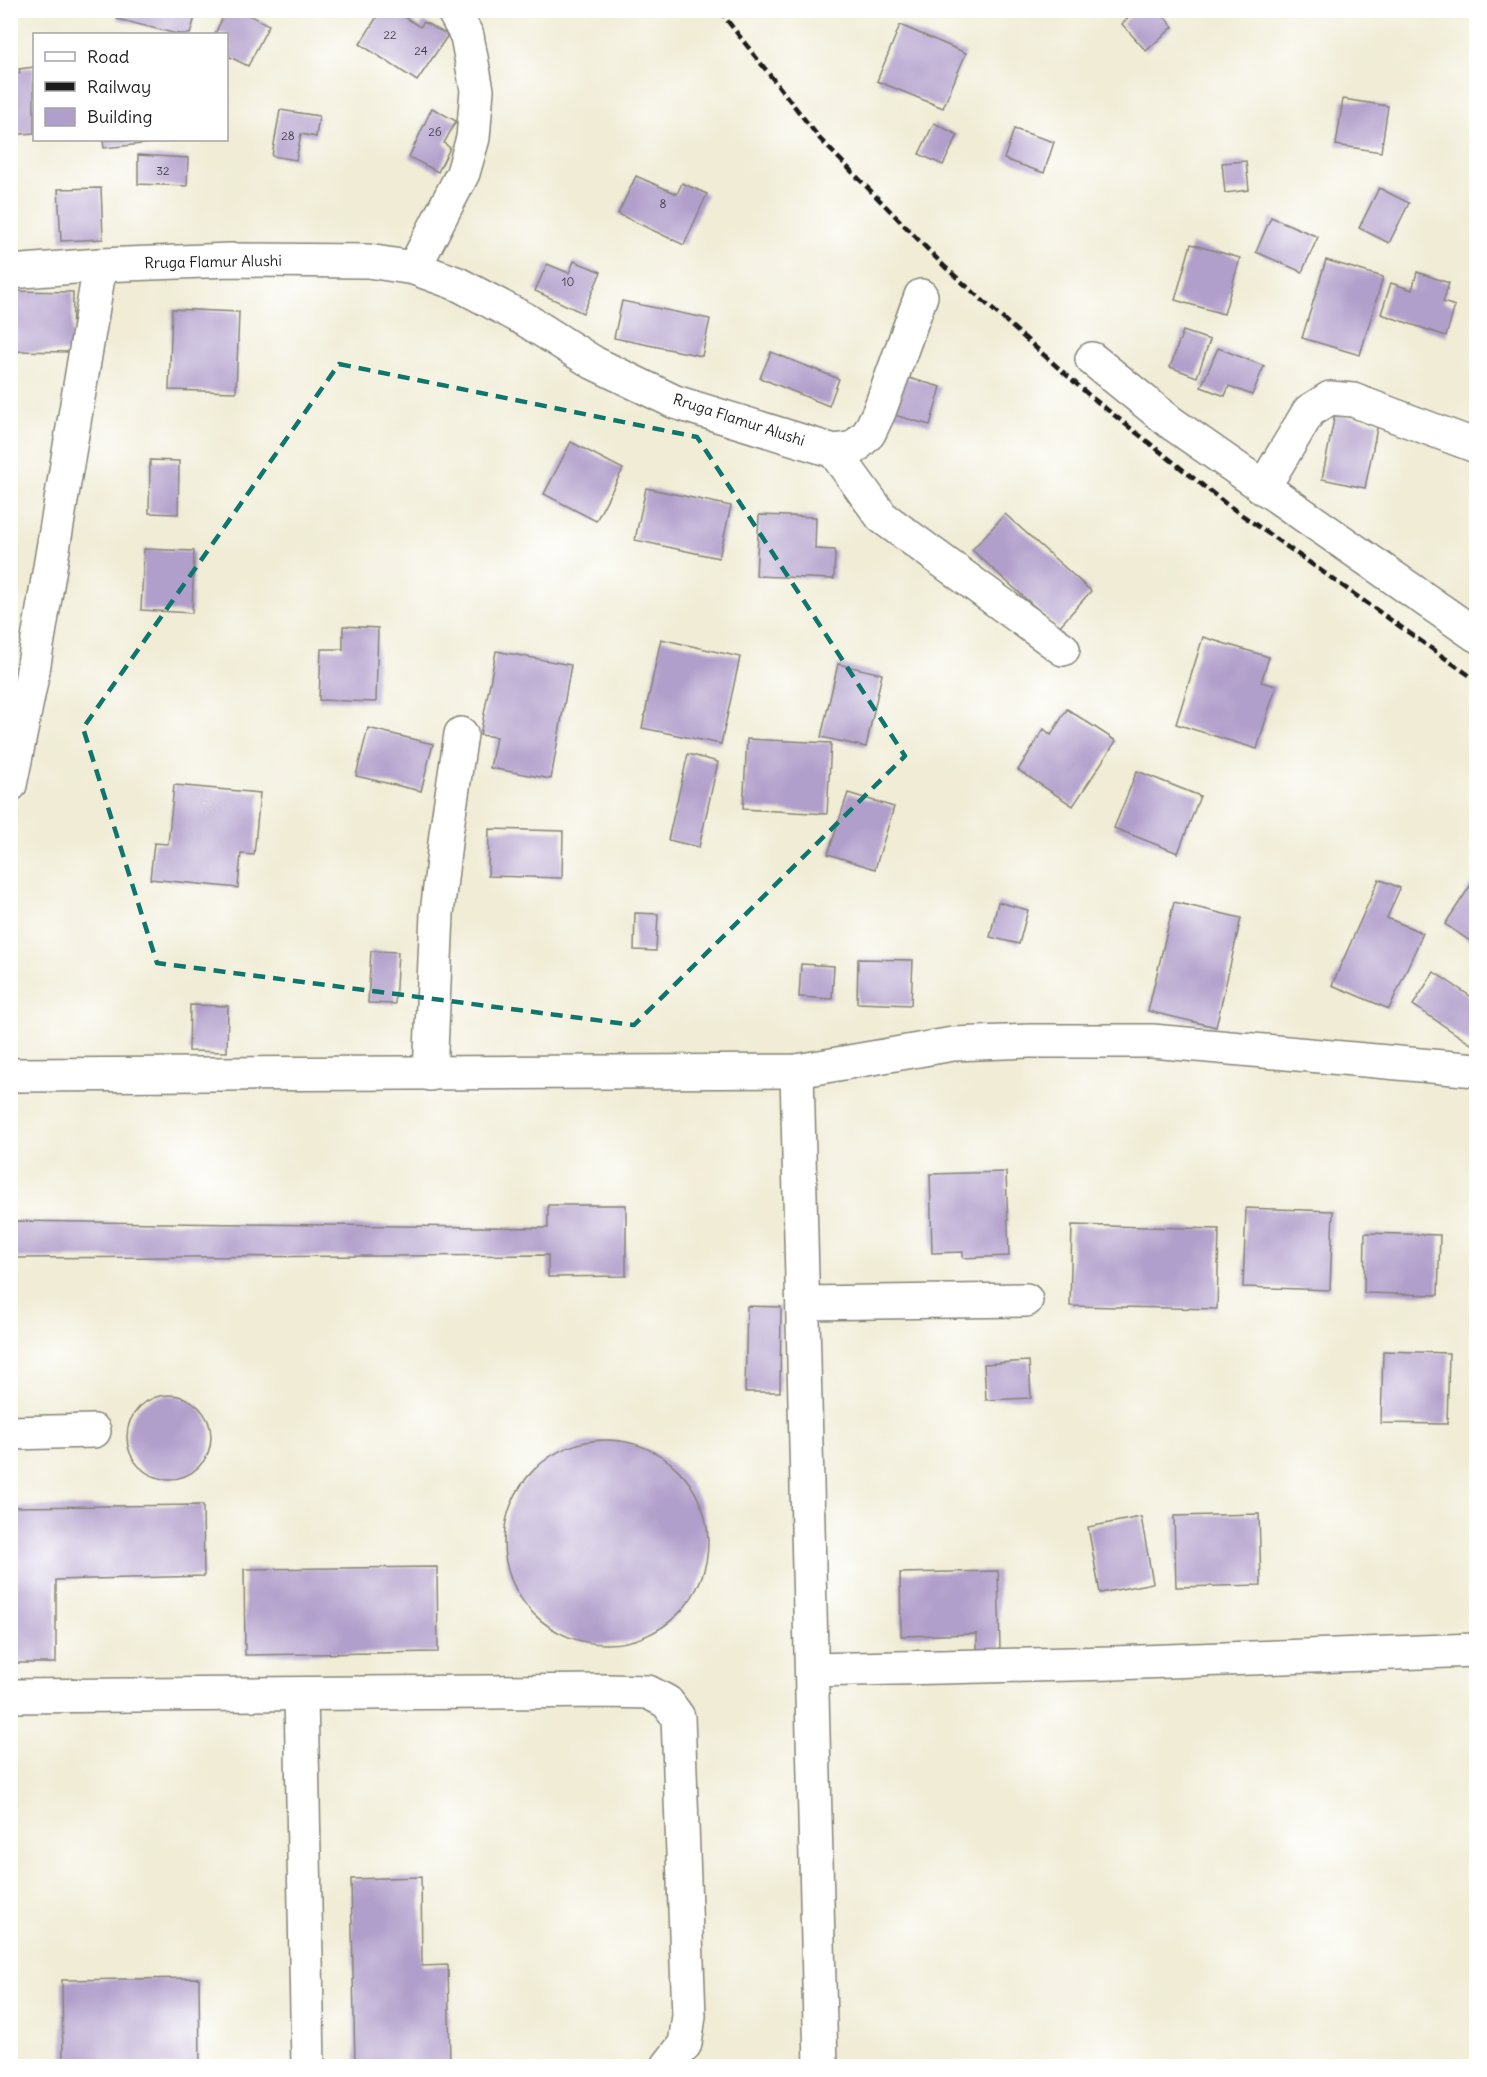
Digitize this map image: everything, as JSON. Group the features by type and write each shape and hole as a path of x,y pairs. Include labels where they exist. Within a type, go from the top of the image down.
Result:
{"street":[{"path":"414,268 463,173 473,138 477,90 467,36 453,10"},
{"name":"Rruga Flamur Alushi","path":"10,272 100,265 231,260 368,261 414,268 458,284 526,320 594,363 675,402 834,451"},
{"path":"10,785 32,676 100,265"},
{"path":"921,296 879,412 869,433 854,448 834,451 882,517 1063,649"},
{"path":"1092,359 1170,422 1476,635"},
{"path":"1263,488 1308,411 1330,398 1353,400 1476,446"},
{"path":"430,1074 437,914 461,734"},
{"path":"10,1075 797,1071 953,1044 1030,1041 1152,1041 1476,1070"},
{"path":"797,1071 821,2067"},
{"path":"803,1303 1026,1300"},
{"path":"10,1433 94,1431"},
{"path":"812,1670 1113,1663 1476,1650"},
{"path":"10,1696 606,1691 648,1692 667,1701 678,1717 689,2016 685,2044 668,2067"},
{"path":"301,1694 308,2067"}],"highlighted area":[{"path":"339,364 697,437 905,756 634,1025 157,963 83,728"}],"building":[{"path":"120,10 197,10 190,33 173,33 117,19"},
{"path":"226,10 239,10 269,25 248,66 228,56 228,33 215,33"},
{"path":"381,10 394,10 420,27 424,22 448,35 417,81 360,44"},
{"path":"1136,10 1159,10 1173,27 1146,51 1122,24"},
{"path":"900,25 966,53 943,108 877,81"},
{"path":"33,67 33,133 10,135 10,74 20,73 19,69"},
{"path":"1343,99 1388,106 1381,152 1336,145"},
{"path":"432,108 456,121 444,143 450,148 438,172 409,157"},
{"path":"280,110 319,116 316,137 301,134 296,160 272,156"},
{"path":"934,123 958,135 943,165 919,154"},
{"path":"1014,129 1054,142 1044,173 1004,159"},
{"path":"103,141 171,141 104,148"},
{"path":"138,155 188,158 187,186 138,184"},
{"path":"1246,161 1249,190 1225,193 1222,163"},
{"path":"636,176 677,194 682,183 707,194 684,245 618,214"},
{"path":"101,188 103,239 61,241 58,189"},
{"path":"1379,188 1409,203 1389,243 1359,228"},
{"path":"1271,217 1318,237 1302,272 1256,252"},
{"path":"1191,244 1240,258 1224,314 1175,300"},
{"path":"1326,260 1383,277 1360,355 1302,338"},
{"path":"574,261 601,272 583,313 535,291 547,264 569,273"},
{"path":"1417,272 1449,283 1443,302 1455,306 1446,336 1381,314 1391,283 1412,290"},
{"path":"10,291 73,292 72,352 10,351"},
{"path":"622,301 710,319 702,356 614,338"},
{"path":"172,309 239,312 236,392 169,390"},
{"path":"1183,331 1210,340 1197,377 1170,367"},
{"path":"1218,348 1264,366 1252,395 1229,386 1225,396 1201,387"},
{"path":"771,352 839,379 829,406 760,378"},
{"path":"905,377 941,387 930,425 894,415"},
{"path":"1335,414 1378,423 1365,488 1322,479"},
{"path":"571,442 623,469 596,521 544,494"},
{"path":"150,460 179,461 178,514 149,513"},
{"path":"646,488 731,506 719,558 635,540"},
{"path":"1005,514 1091,591 1058,628 972,550"},
{"path":"759,515 816,517 815,549 835,550 834,579 756,576"},
{"path":"144,549 194,551 192,613 141,610"},
{"path":"343,626 378,628 376,702 319,700 321,649 343,649"},
{"path":"1203,637 1269,657 1261,682 1276,686 1257,749 1176,724"},
{"path":"661,639 740,657 721,744 642,728"},
{"path":"496,651 571,665 551,779 490,768 496,737 480,735"},
{"path":"838,664 882,674 866,747 821,737"},
{"path":"1067,709 1116,741 1073,806 1018,770 1044,729 1051,735"},
{"path":"368,728 433,744 421,791 356,776"},
{"path":"747,739 831,743 827,814 743,809"},
{"path":"688,754 718,762 699,847 668,840"},
{"path":"1137,771 1200,796 1178,853 1114,828"},
{"path":"174,785 260,793 254,855 241,854 238,888 150,879 154,843 168,844"},
{"path":"848,793 894,807 875,869 828,854"},
{"path":"489,829 563,831 562,878 488,876"},
{"path":"1476,877 1476,945 1445,924"},
{"path":"1379,879 1400,888 1387,918 1423,933 1389,1009 1332,985"},
{"path":"998,902 1028,910 1019,944 990,937"},
{"path":"1174,902 1241,918 1216,1027 1148,1011"},
{"path":"635,913 658,914 656,951 634,950"},
{"path":"371,951 398,952 395,1004 368,1003"},
{"path":"858,959 913,960 911,1005 857,1003"},
{"path":"801,964 834,966 832,999 799,997"},
{"path":"1434,972 1476,1000 1476,1037 1471,1044 1413,1005"},
{"path":"190,1005 228,1006 227,1052 189,1051"},
{"path":"1006,1172 1009,1256 963,1258 963,1252 932,1253 930,1174"},
{"path":"548,1205 626,1205 626,1276 548,1277 548,1255 10,1258 10,1221 548,1228"},
{"path":"1246,1208 1333,1211 1330,1290 1243,1287"},
{"path":"1072,1225 1219,1229 1217,1309 1070,1306"},
{"path":"1365,1233 1440,1235 1438,1295 1364,1293"},
{"path":"747,1306 781,1307 780,1392 745,1392"},
{"path":"1383,1351 1449,1353 1447,1424 1381,1423"},
{"path":"1029,1361 1031,1398 986,1400 984,1364"},
{"path":"169,1395 192,1402 204,1414 211,1437 204,1460 192,1472 169,1479 146,1472 134,1460 127,1437 134,1414 146,1402"},
{"path":"606,1440 626,1442 654,1452 671,1463 685,1477 700,1503 706,1522 708,1542 706,1562 696,1590 685,1607 671,1621 645,1636 626,1642 606,1644 586,1642 558,1632 541,1621 527,1607 512,1581 506,1562 504,1542 506,1522 516,1494 527,1477 541,1463 567,1448 586,1442"},
{"path":"203,1505 204,1576 56,1580 56,1663 10,1663 10,1507"},
{"path":"1259,1514 1261,1585 1176,1587 1174,1516"},
{"path":"1141,1517 1153,1583 1100,1593 1088,1527"},
{"path":"437,1567 438,1652 245,1655 244,1569"},
{"path":"998,1571 1000,1649 977,1650 977,1634 901,1636 900,1573"},
{"path":"421,1877 422,1966 448,1965 450,2063 355,2065 351,1879"},
{"path":"199,1978 200,2066 63,2066 62,1980"}],"railway":[{"path":"719,10 820,139 945,267 1090,396 1225,503 1476,680"}]}
